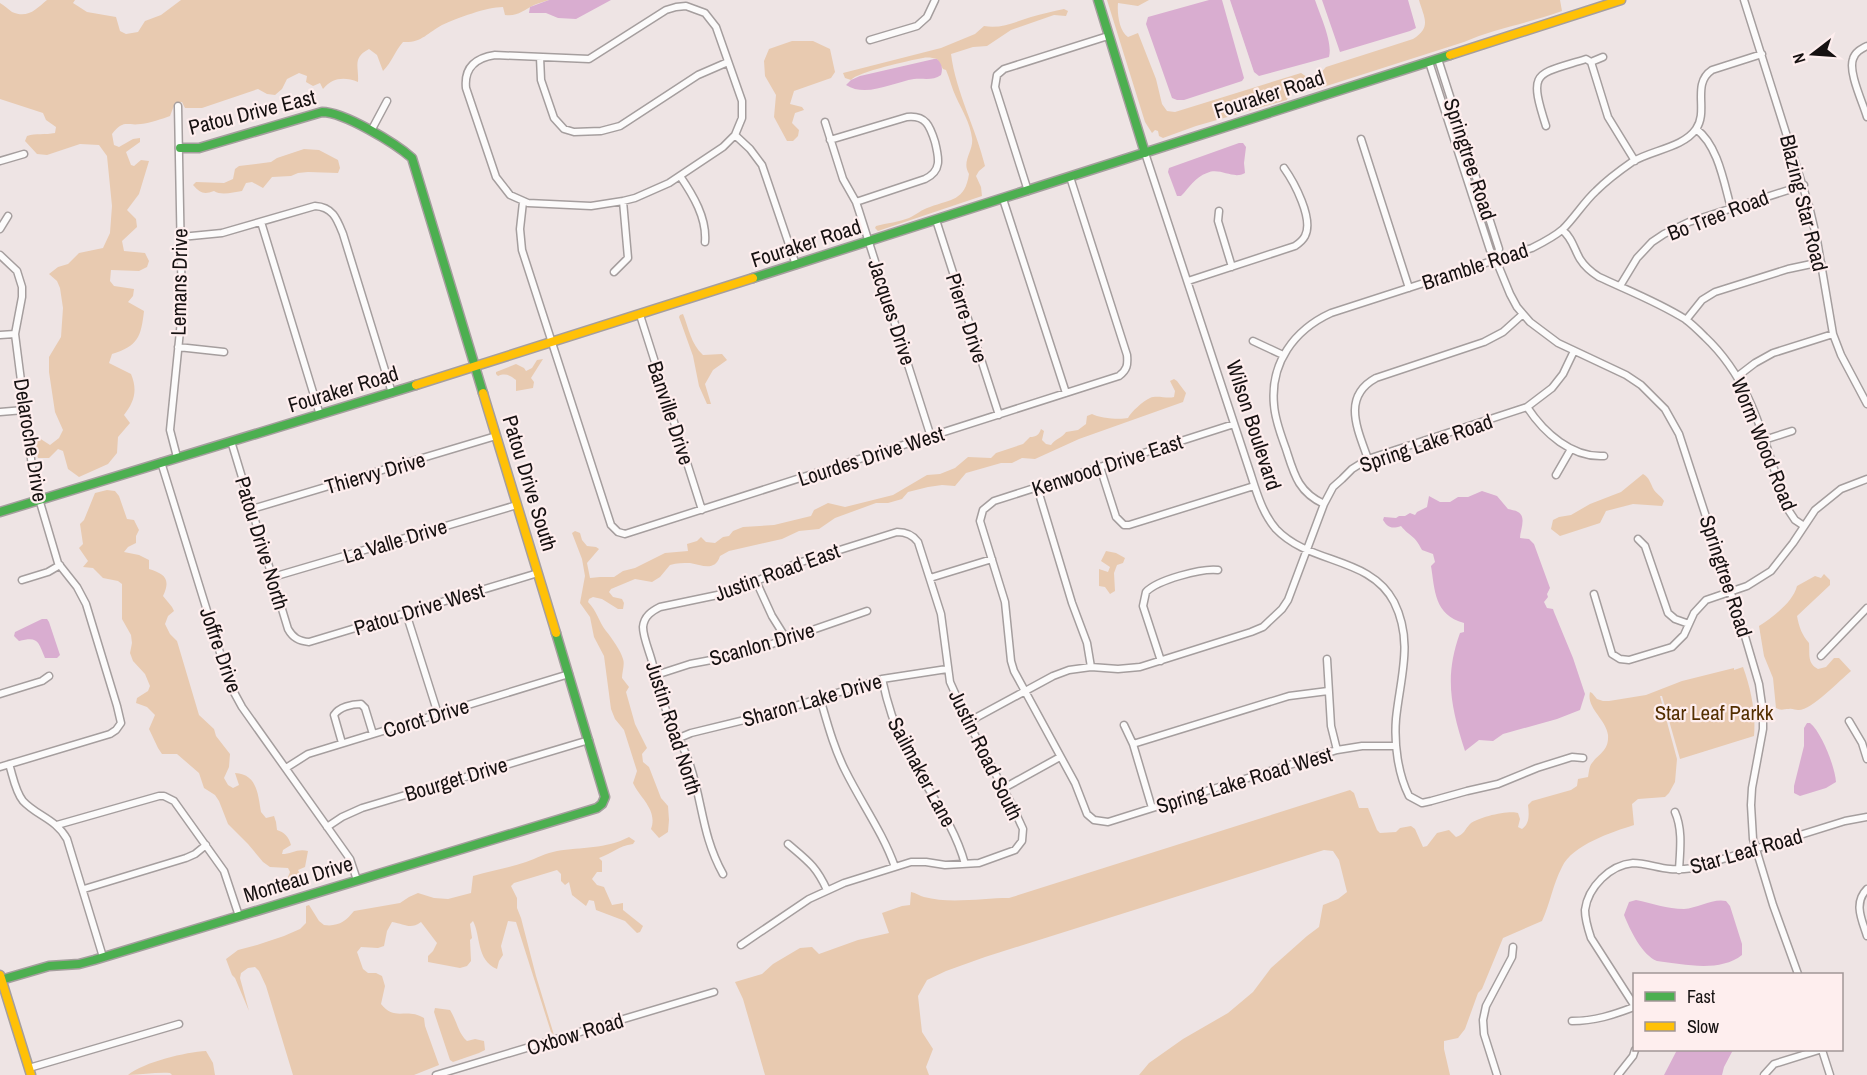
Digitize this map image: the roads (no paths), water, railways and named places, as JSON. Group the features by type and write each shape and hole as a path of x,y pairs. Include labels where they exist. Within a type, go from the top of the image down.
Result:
{"main road":[{"name":"Wilson Boulevard","path":"1098,0 1145,153"},
{"name":"Fouraker Road","path":"0,512 476,368 1621,0"},
{"name":"Patou Drive East","path":"180,148 199,148 322,112 330,112 371,131 406,152 412,158 417,173"},
{"name":"Patou Drive South","path":"417,173 605,792 602,804"},
{"name":"Monteau Drive","path":"1,978 49,966 79,964 597,808 602,804"},
{"path":"1,978 30,1071"}],"street":[{"path":"691,8 695,0"},
{"path":"870,40 917,26 923,22 935,0"},
{"name":"Blazing Star Road","path":"1744,0 1814,224 1833,334 1845,363 1867,404"},
{"path":"682,6 691,8 705,13 712,21 742,101 742,118 735,135 723,147 681,176 654,190 623,201 591,206 523,202 506,191 496,177 466,88 466,75 476,61 485,56 540,57 585,60 593,58 666,10 682,6"},
{"path":"1028,191 995,87 996,78 1004,69 1108,36"},
{"path":"1867,46 1857,51 1853,57 1853,73 1867,117"},
{"path":"1731,208 1713,148 1696,129 1702,116 1702,82 1707,73 1712,70 1762,54"},
{"path":"540,57 541,80 554,118 564,129 574,132 601,131 620,126 698,75 728,62"},
{"path":"1591,62 1604,57"},
{"path":"1546,126 1537,98 1536,87 1539,78 1548,71 1587,59 1591,62 1608,117 1635,161"},
{"name":"Springtree Road","path":"1433,61 1490,250 1510,294 1523,315 1548,337 1631,378 1654,396 1665,409 1684,446 1759,684 1763,712 1761,746 1751,805 1753,839 1797,973"},
{"path":"371,131 387,101"},
{"name":"Lemans Drive","path":"177,457 170,430 182,311 178,106"},
{"path":"830,140 907,117 916,117 930,127 939,156 935,173 925,179 856,202"},
{"name":"Jacques Drive","path":"825,122 843,179 856,202 931,437"},
{"name":"Bramble Road","path":"1324,504 1311,497 1300,484 1293,471 1277,421 1275,378 1283,355 1298,336 1322,317 1532,248 1562,230 1610,177 1654,151 1681,142 1696,129"},
{"path":"735,135 762,165 796,265"},
{"path":"1361,139 1409,288"},
{"name":"Wilson Boulevard","path":"1145,153 1254,486 1265,513 1288,539 1307,551 1372,576 1383,586 1395,605 1403,627 1406,647 1396,721 1398,762 1406,790 1414,800 1431,801 1498,784 1572,757 1583,758"},
{"path":"0,161 24,154"},
{"path":"1188,281 1295,246 1306,235 1308,225 1301,200 1293,181 1284,168"},
{"path":"681,176 697,206 706,231 705,242"},
{"name":"Lourdes Drive West","path":"552,343 613,528 618,532 628,534 931,437 1119,376 1127,368 1127,356 1070,177"},
{"name":"Bo Tree Road","path":"1620,286 1637,258 1652,242 1682,224 1803,185"},
{"path":"1003,199 1066,393"},
{"path":"614,272 628,258 623,201"},
{"path":"523,202 520,229 522,249 552,343"},
{"path":"180,237 222,233 315,206 327,208 336,216 343,234 392,393"},
{"path":"1220,211 1218,221 1232,267"},
{"path":"0,229 8,216"},
{"name":"Pierre Drive","path":"936,220 999,415"},
{"path":"261,222 320,415"},
{"name":"Worm Wood Road","path":"1562,230 1572,241 1586,267 1599,277 1686,320 1714,345 1738,376 1754,408 1787,508 1795,520 1804,526"},
{"name":"Delaroche Drive","path":"0,255 14,268 22,287 15,334 32,472 39,500 60,566 77,586 86,604 121,723 110,734 9,764"},
{"path":"1686,320 1702,300 1715,292 1788,269 1821,262"},
{"name":"Banville Drive","path":"640,315 702,510"},
{"path":"1368,459 1355,421 1354,409 1358,395 1368,383 1376,378 1484,342 1503,332 1523,315"},
{"path":"0,335 15,334"},
{"path":"1738,376 1773,353 1833,334"},
{"path":"1253,341 1283,355"},
{"path":"178,347 224,352"},
{"name":"Spring Lake Road","path":"968,722 1061,673 1091,667 1132,668 1161,661 1263,627 1288,600 1324,504 1333,487 1352,468 1368,459 1527,407 1552,388 1563,374 1574,351"},
{"path":"1527,407 1546,430 1571,449 1593,457 1604,456"},
{"path":"0,412 24,410"},
{"name":"Kenwood Drive East","path":"992,559 981,526 983,510 994,501 1234,424"},
{"path":"1764,440 1792,431"},
{"name":"Thiervy Drive","path":"252,509 496,436"},
{"name":"Patou Drive North","path":"231,441 288,629 294,638 300,641"},
{"path":"1556,475 1571,449"},
{"name":"Joffre Drive","path":"161,462 230,685 242,707 350,859 357,880"},
{"path":"1100,467 1116,517 1121,523 1129,525 1254,486"},
{"path":"1594,594 1612,654 1620,659 1635,659 1672,646 1684,635 1694,613 1706,600 1747,586 1771,572 1815,510 1850,484 1867,479"},
{"path":"1038,487 1072,603 1087,643 1091,667"},
{"name":"La Valle Drive","path":"273,578 517,505"},
{"name":"Justin Road East","path":"647,616 660,607 732,592 829,553 897,532 908,533"},
{"name":"Justin Road South","path":"908,533 918,542 930,578 943,628 946,669 954,694 1023,829 1022,842 1016,850 979,863 965,864"},
{"path":"1638,538 1645,546 1668,613 1675,619 1689,624"},
{"path":"930,578 992,559 1005,602 1014,671 1060,757 1004,788"},
{"path":"22,580 60,566"},
{"path":"1161,661 1143,606 1146,592 1156,585 1194,573 1211,569 1218,570"},
{"name":"Patou Drive West","path":"300,641 309,642 538,573"},
{"path":"756,581 772,616 787,640"},
{"path":"1821,656 1867,608"},
{"name":"Scanlon Drive","path":"656,675 690,664 743,654 867,611"},
{"path":"406,613 438,714"},
{"name":"Justin Road North","path":"647,616 643,627 644,633 666,711 695,781 708,839 723,874"},
{"path":"1327,659 1331,726 1337,750"},
{"name":"Sharon Lake Drive","path":"679,738 769,714 882,679 946,669"},
{"name":"Corot Drive","path":"286,768 308,754 569,674"},
{"path":"0,694 42,681 49,676"},
{"name":"Sailmaker Lane","path":"882,679 887,702 904,746 953,830 961,847 965,864"},
{"path":"1133,744 1289,696 1328,691"},
{"path":"820,698 844,770 871,815 895,867"},
{"path":"342,743 334,715 337,710 354,704 360,704 364,708 373,734"},
{"path":"1849,721 1862,743 1867,759"},
{"path":"1124,725 1133,744 1152,808"},
{"name":"Bourget Drive","path":"327,827 362,808 589,740"},
{"name":"Spring Lake Road West","path":"1060,757 1075,783 1084,809 1094,820 1108,822 1337,750 1362,746 1396,746"},
{"path":"0,767 9,764 18,793 23,801 57,825 67,839 103,957"},
{"path":"57,825 164,796 174,801 224,871 239,916"},
{"path":"1675,812 1680,838 1679,870"},
{"name":"Star Leaf Road","path":"1633,1003 1591,938 1587,927 1586,904 1605,874 1630,863 1679,870 1694,868 1845,821 1867,817"},
{"path":"788,844 818,872 827,890"},
{"path":"84,890 186,858 206,845"},
{"path":"741,945 809,899 827,890 895,867 919,862 945,865 965,864"},
{"path":"1867,890 1860,898 1859,905 1867,936"},
{"path":"1497,1075 1484,1034 1483,1020 1486,1006 1512,957 1513,947"},
{"name":"Oxbow Road","path":"436,1075 714,992"},
{"path":"1572,1021 1599,1019 1633,1007"},
{"path":"30,1071 179,1024"},
{"path":"1618,1075 1635,1051"},
{"path":"1764,1075 1774,1064 1817,1051"},
{"path":"1820,1051 1830,1075"}],"park label":[{"name":"Star Leaf Parkk","path":"1714,712"}]}
